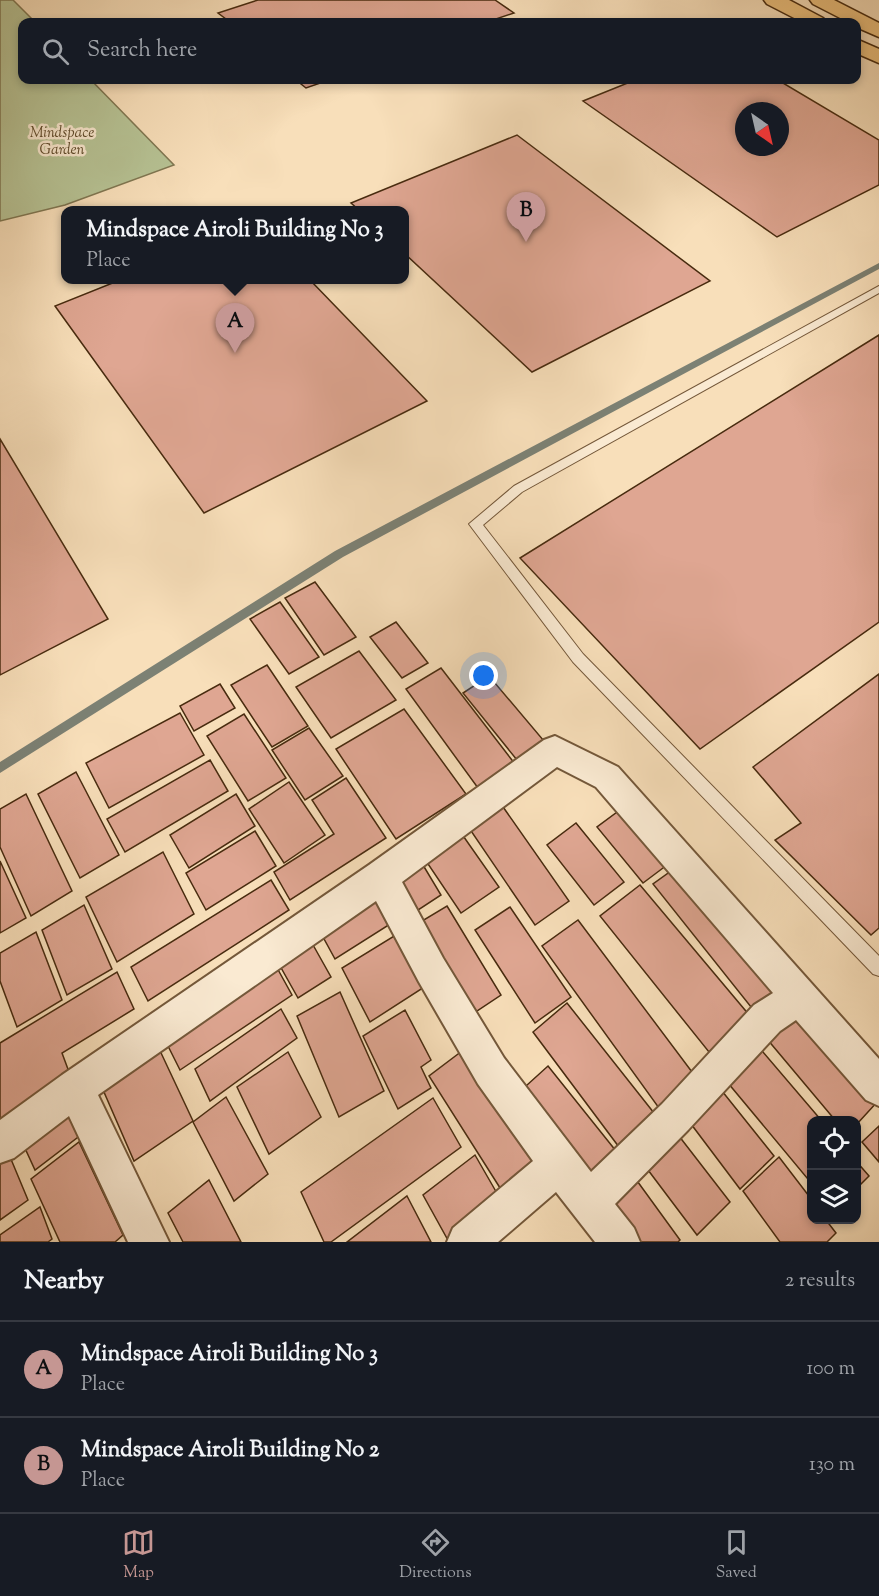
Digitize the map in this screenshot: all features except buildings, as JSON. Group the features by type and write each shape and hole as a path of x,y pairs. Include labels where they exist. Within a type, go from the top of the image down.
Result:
{"main road":[{"path":"774,0 808,18"},
{"path":"820,0 854,18"},
{"path":"861,22 879,31"},
{"path":"861,48 879,57"}],"street":[{"path":"0,1144 75,1088 381,877 555,750 607,777 879,1088"},
{"path":"381,877 431,970 491,1071 620,1242"},
{"path":"589,1202 675,1117 767,1018 798,997"},
{"path":"75,1088 148,1242"},
{"path":"467,1242 523,1193 560,1165"}],"lane":[{"path":"879,289 518,489 474,524 578,658 879,968"}],"green space":[{"name":"Mindspace Garden","path":"0,0 13,0 31,18 18,18 18,84 95,84 174,165 65,205 0,221"}],"waterway":[{"path":"0,768 339,554 879,266"}],"place":[{"name":"Mindspace Airoli Building No 2","path":"526,242"},
{"name":"Mindspace Airoli Building No 3","path":"235,353"}]}
